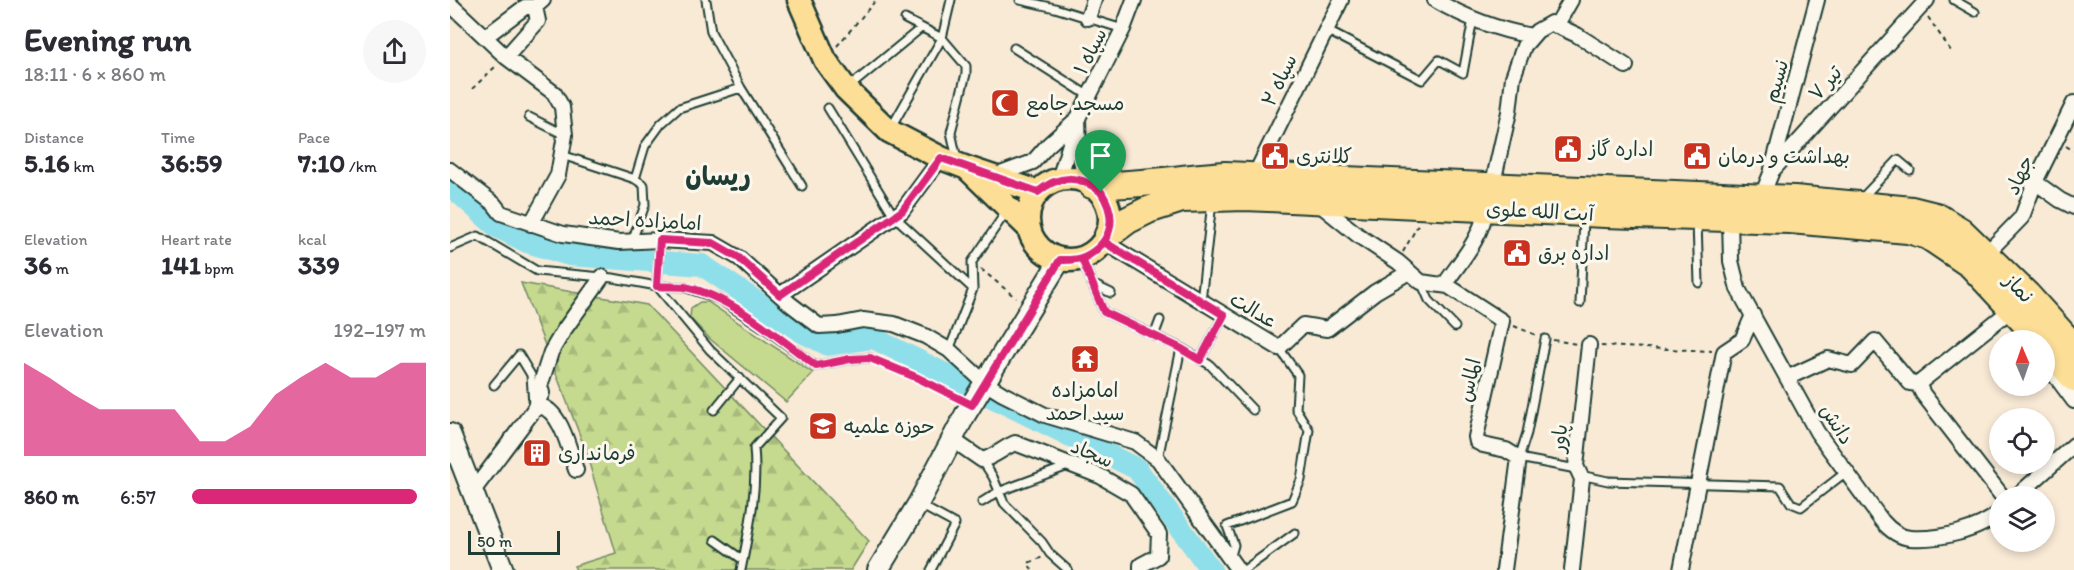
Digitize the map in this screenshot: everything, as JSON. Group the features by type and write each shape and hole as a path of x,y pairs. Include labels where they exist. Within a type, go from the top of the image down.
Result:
{"highway":[{"name":"آیت الله علوی","path":"1089,183 1117,186 1224,175 1489,198 1584,213 1790,220 1908,230 1928,236 1979,260"},
{"name":"آیت الله علوی","path":"1106,238 1128,220 1148,210 1182,199 1245,197 1428,206 1489,198 1761,198 1912,210 1936,216 1961,231"},
{"name":"نماز","path":"1961,231 2012,309 2030,330"},
{"name":"نماز","path":"1979,260 2074,347"},
{"name":"نماز","path":"2055,358 2074,378"}],"main road":[{"path":"799,0 825,60 846,89 890,131 955,164 1038,192"},
{"path":"955,164 1029,228"},
{"path":"1073,178 1089,183 1101,192 1107,202 1111,224 1106,238 1095,252 1071,259 1049,256 1040,249 1029,228 1029,209 1038,192 1047,184 1059,179 1073,178"},
{"path":"878,570 918,504 985,382 1071,259"},
{"path":"450,434 503,570"}],"street":[{"path":"1088,18 1094,0"},
{"name":"سپاه ۱","path":"1078,118 1123,29 1134,0"},
{"name":"سپاه ۲","path":"1254,177 1341,0"},
{"path":"1435,0 1451,4 1473,19 1505,32 1532,36"},
{"path":"1556,26 1571,0"},
{"name":"نسیم","path":"1772,171 1817,0"},
{"path":"450,4 506,57 554,93 562,107 565,135 558,175 531,224"},
{"path":"484,37 525,7 539,4 538,21 506,57"},
{"name":"۷ تیر","path":"1761,198 1772,171 1924,4"},
{"path":"1448,286 1446,281 1479,235 1484,222 1509,112 1513,77 1524,46 1532,36 1551,23 1577,35 1626,66"},
{"name":"جهاد","path":"1979,260 2022,217 2074,103"},
{"path":"993,177 1033,162 1078,118"},
{"path":"1059,179 1078,118"},
{"path":"1078,118 1079,152 1089,183"},
{"path":"780,295 902,211 955,164"},
{"name":"امامزاده احمد","path":"450,170 494,204 501,213 563,234 619,242 660,240 713,243 739,258 819,326 863,320 894,324 925,336 949,350 985,382 1003,394 1045,415 1135,442 1158,459 1234,565"},
{"path":"2036,182 2060,200 2074,207"},
{"path":"1314,200 1359,236 1398,262 1421,282 1448,286 1502,321"},
{"name":"دانش","path":"1730,218 1731,261 1737,289 1817,432 1882,521 1891,530 1908,538 1933,537 1960,531 1989,520"},
{"name":"عدالت","path":"1106,238 1201,301 1278,348 1303,325 1327,329 1375,292 1409,272"},
{"path":"473,491 533,411 542,393 540,386 551,352 602,277"},
{"path":"1787,378 1828,359 1852,365 1875,341 1910,383 1918,384 2012,309"},
{"path":"1681,570 1724,352 1742,340 1753,315"},
{"name":"الماس","path":"1502,321 1476,437 1477,442 1483,445 1506,450 1519,458"},
{"name":"پاور","path":"1572,570 1582,479 1576,466 1589,345"},
{"path":"2055,375 2074,401"},
{"path":"1918,384 1923,394 1994,486"},
{"path":"533,411 540,406 545,407 558,420 576,470"},
{"path":"953,440 982,460"},
{"name":"سجاد","path":"982,460 991,458 1002,449 1015,443 1100,476 1131,494 1160,534 1158,556 1141,565 1141,570"},
{"path":"2028,486 2074,445"},
{"path":"1504,570 1519,458"}],"lane":[{"path":"706,0 711,32 741,88 802,186"},
{"path":"890,131 942,38 951,0"},
{"path":"1020,0 1032,1 1123,29"},
{"path":"1954,0 1975,12"},
{"path":"905,19 942,38 966,66 951,132 955,164"},
{"path":"1326,30 1422,80 1439,60 1463,72 1473,19"},
{"path":"846,89 921,28"},
{"path":"1014,48 1089,96"},
{"path":"635,179 645,146 662,123 679,108 741,88"},
{"path":"828,108 894,216 973,289"},
{"path":"529,117 565,135"},
{"path":"562,155 635,179 644,185 645,205 632,241"},
{"path":"1856,205 1898,160 1910,170"},
{"path":"1201,301 1212,198"},
{"path":"949,350 973,289 972,262 1008,208"},
{"path":"1580,303 1584,213"},
{"path":"1697,217 1699,283"},
{"path":"450,248 478,236 537,271 602,277 657,286 684,287 719,299 770,332 816,366 850,359 870,358"},
{"path":"660,240 657,286 710,350 781,418 754,448 756,472 749,532 741,570"},
{"path":"1071,259 1092,284 1104,312 1210,365 1253,410"},
{"path":"1421,282 1429,300 1455,327"},
{"path":"1092,284 1111,292"},
{"path":"1200,360 1224,315"},
{"path":"1154,336 1160,320"},
{"path":"1545,339 1527,433 1519,458 1571,468 1585,476 1608,481 1780,486 1791,503 1801,507 1846,472"},
{"path":"1158,459 1180,348"},
{"path":"1234,565 1233,545 1227,526 1292,501 1301,480 1309,430 1296,409 1298,375 1278,348"},
{"path":"494,385 519,355 531,375 533,411"},
{"path":"714,410 740,378"},
{"path":"982,460 993,477 1004,503 1042,542 1050,554 1068,570"},
{"path":"982,502 998,492 1071,465"},
{"path":"918,504 955,524 931,570"},
{"path":"1244,570 1295,533"},
{"path":"715,540 743,560"}],"path":[{"path":"825,60 876,0"},
{"path":"1924,4 1951,51"},
{"path":"472,89 506,57"},
{"path":"1398,262 1428,206"},
{"path":"972,262 1016,297"},
{"path":"1502,321 1545,339 1589,345 1724,352"},
{"path":"870,358 908,373 972,405"},
{"path":"1032,570 1028,563 1050,554"}],"green space":[{"path":"521,283 647,305 869,541 851,570 576,570 574,566 616,553 584,446"},
{"path":"700,302 708,302 813,373 786,402 710,339 690,318 691,308"}],"waterway":[{"path":"450,185 497,227 527,242 569,255 702,265 800,331 828,345 873,338 1137,469 1211,570"}],"place":[{"name":"مسجد جامع","path":"1005,103"},
{"name":"اداره گاز","path":"1568,149"},
{"name":"کلانتری","path":"1275,156"},
{"name":"بهداشت و درمان","path":"1697,156"},
{"name":"اداره برق","path":"1517,253"},
{"name":"امامزاده سید احمد","path":"1085,359"},
{"name":"حوزه علمیه","path":"823,426"},
{"name":"فرمانداری","path":"537,453"}],"district":[{"name":"ریسان","path":"718,176"}],"route":[{"path":"1101,192 1086,181 1073,178 1059,179 1047,184 1038,192 941,158 902,211 780,295 739,258 713,243 660,240 657,286 684,287 719,299 770,332 816,366 850,359 870,358 918,378 972,405 1060,260 1082,259 1095,252 1104,242 1224,315 1200,360 1104,312 1082,259 1095,252 1108,235 1111,224 1110,213 1101,192"}]}
